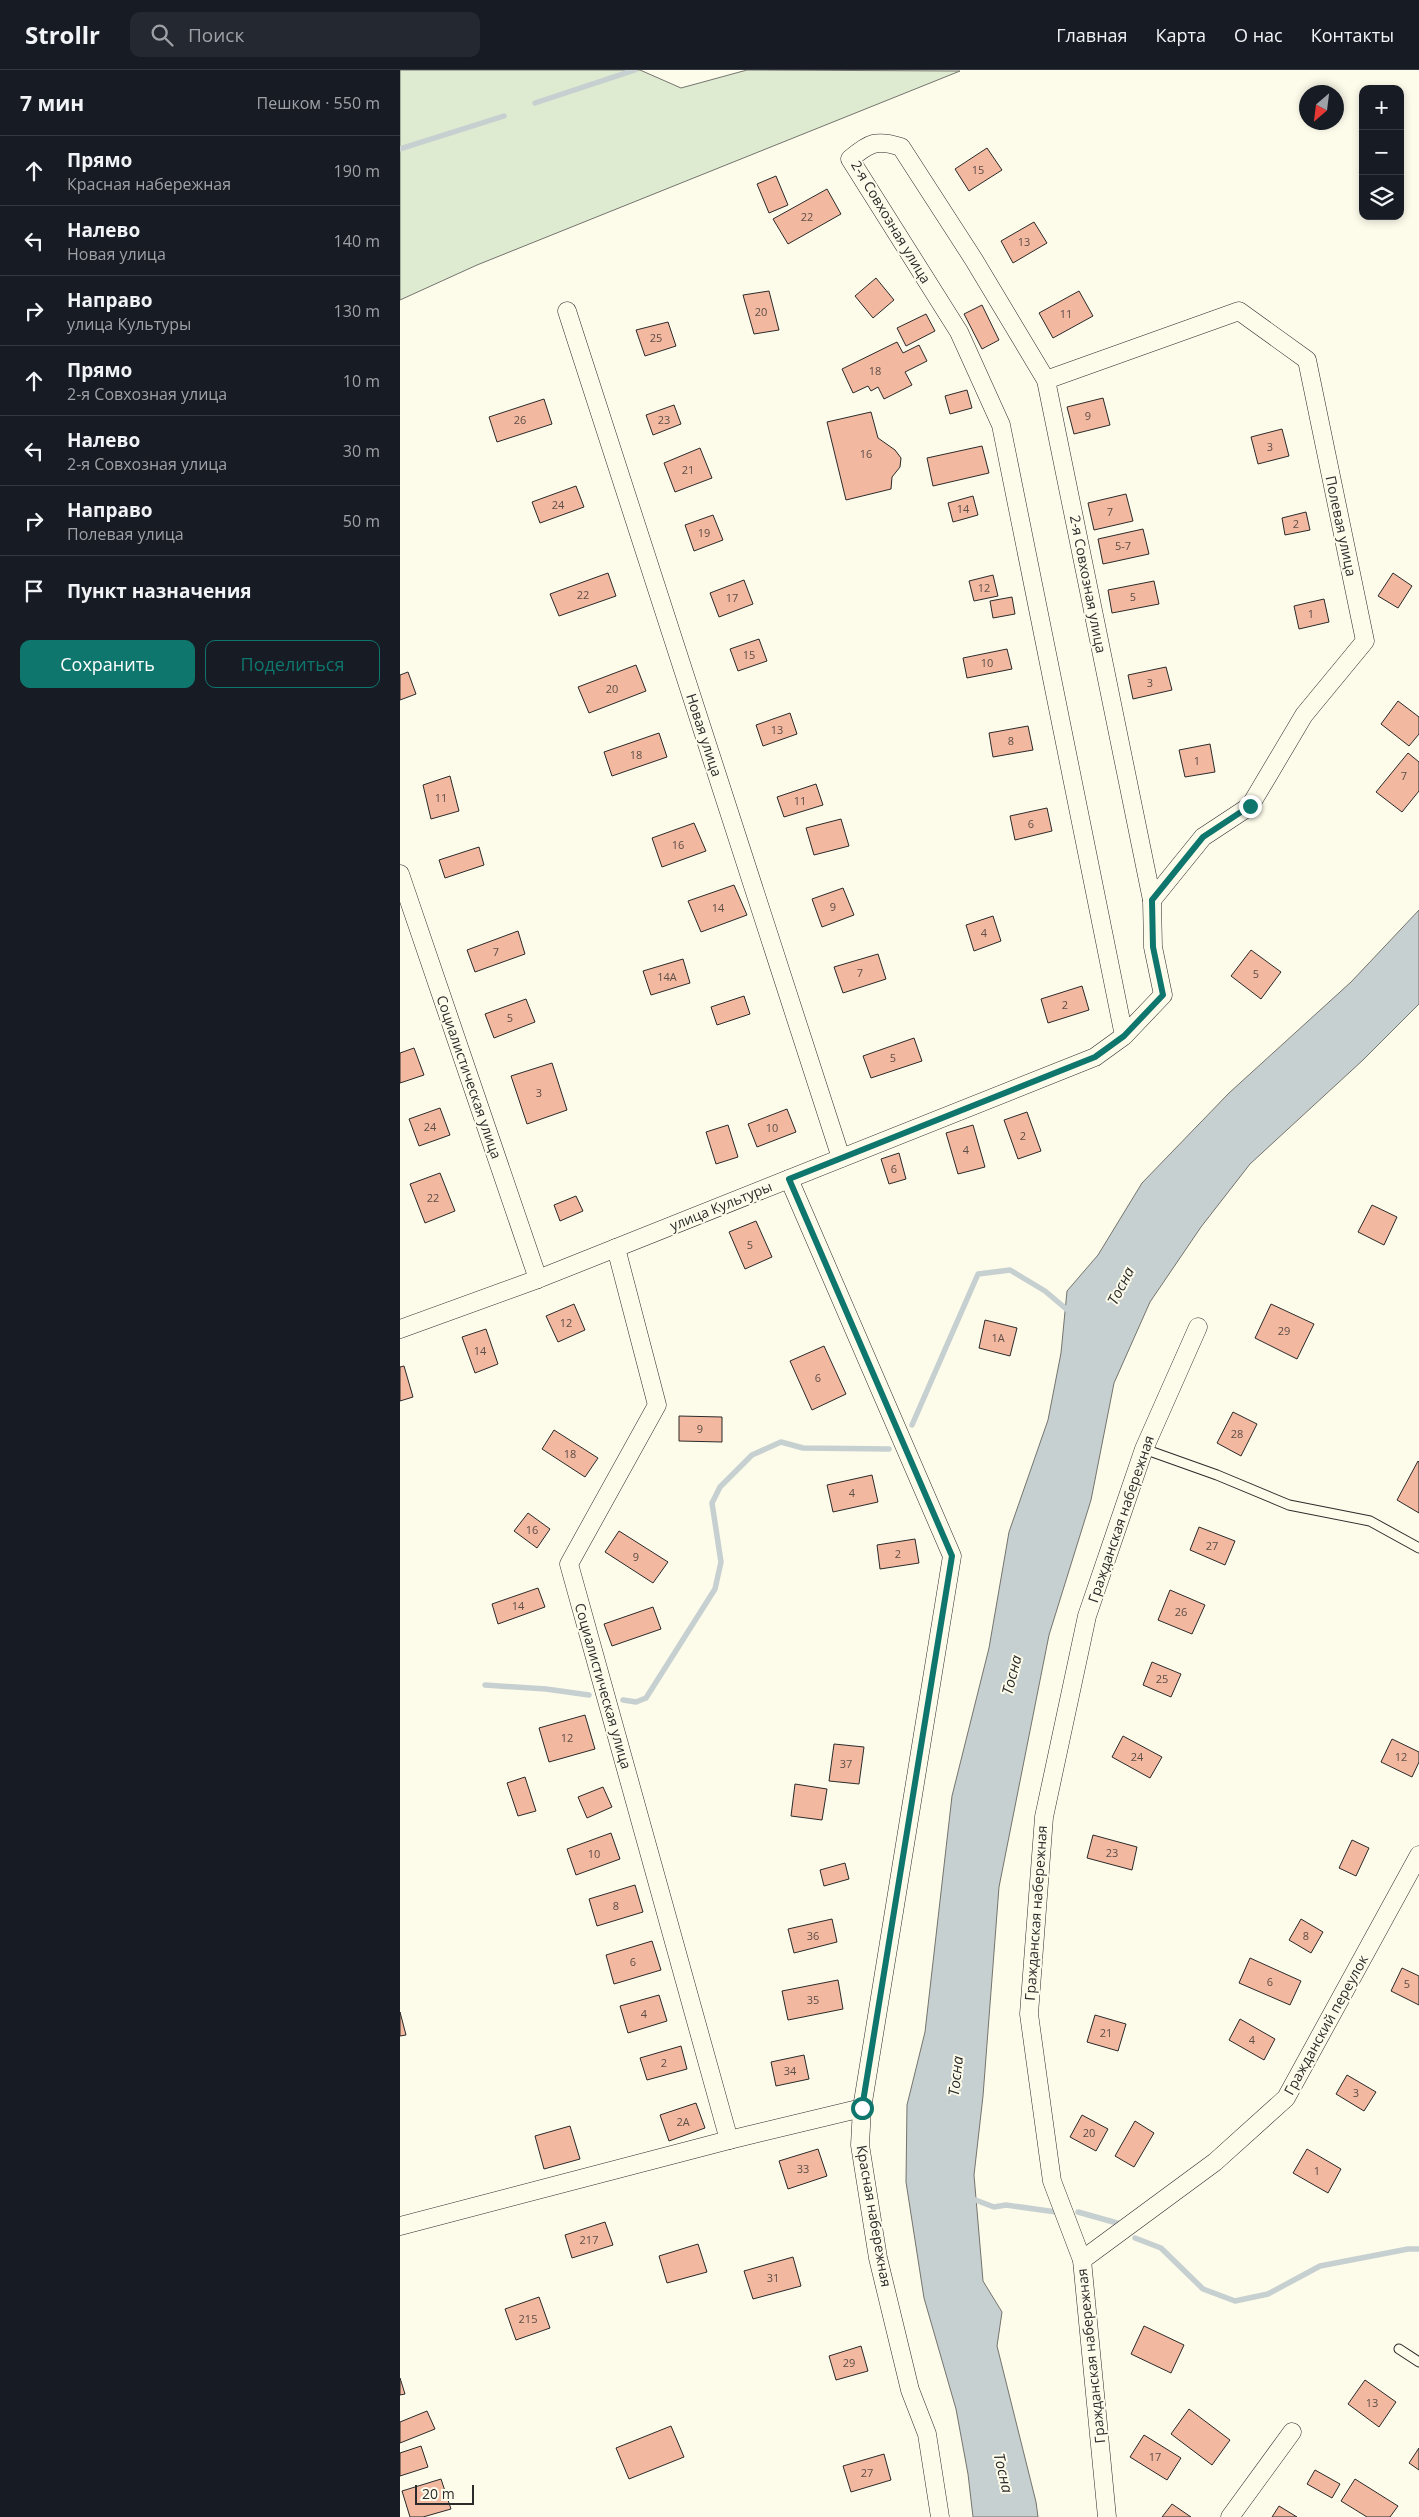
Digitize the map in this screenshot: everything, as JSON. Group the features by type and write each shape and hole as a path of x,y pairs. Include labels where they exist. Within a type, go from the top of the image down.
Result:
{"street":[{"name":"2-я Совхозная улица","path":"1124,1036 1001,424 959,332 850,159 866,146 884,142 901,147 974,260 1046,380 1152,900 1153,947 1163,995 1142,1018"},
{"name":"Новая улица","path":"567,312 841,1158"},
{"name":"Полевая улица","path":"1046,380 1239,312 1307,360 1365,641 1304,715 1250,806 1203,837 1152,900"},
{"name":"Социалистическая улица","path":"400,874 538,1279"},
{"name":"улица Культуры","path":"400,1329 538,1279 1095,1057 1124,1036 1142,1018"},
{"name":"Красная набережная","path":"789,1179 952,1556 862,2108 860,2145 878,2258 910,2390 927,2434 940,2517"},
{"name":"Социалистическая улица","path":"616,1248 656,1405 569,1564 729,2140"},
{"name":"Гражданская набережная","path":"1107,2517 1082,2260 1052,2181 1029,2014 1044,1817 1088,1616 1144,1449 1198,1327"},
{"name":"Гражданский переулок","path":"1082,2260 1215,2162 1286,2098 1419,1855"},
{"path":"400,2226 729,2140 862,2108"},
{"path":"1230,2517 1292,2432"}],"lane":[{"path":"1144,1449 1216,1474 1288,1505 1370,1521 1419,1548"},
{"path":"1399,2349 1419,2362"}],"green space":[{"path":"400,70 640,70 681,88 747,70 960,71 477,265 400,300"}],"water":[{"name":"Тосна","path":"1419,910 1419,1004 1363,1060 1250,1164 1201,1227 1150,1302 1114,1383 1091,1500 1049,1635 999,1887 983,2096 974,2175 983,2281 1002,2312 997,2346 1036,2502 1038,2517 973,2517 968,2474 956,2409 924,2298 906,2182 907,2105 925,2032 952,1796 989,1648 1009,1532 1048,1420 1061,1353 1067,1291 1098,1255 1142,1183 1229,1093 1351,982"}],"building":[{"path":"987,148 1002,170 969,191 955,169"},
{"path":"776,176 788,205 769,213 757,184"},
{"path":"827,189 841,214 788,244 773,219"},
{"path":"1034,222 1047,243 1013,263 1001,241"},
{"path":"876,278 894,300 873,318 855,296"},
{"path":"769,291 779,330 754,334 743,295"},
{"path":"1079,291 1093,316 1053,338 1039,313"},
{"path":"982,305 999,340 982,349 964,314"},
{"path":"926,314 935,331 906,346 897,328"},
{"path":"668,322 676,346 645,356 636,330"},
{"path":"897,342 903,353 919,345 927,361 905,372 912,385 884,399 878,387 871,391 868,386 853,393 842,369"},
{"path":"967,390 972,408 950,414 945,396"},
{"path":"1103,398 1110,425 1074,434 1067,407"},
{"path":"544,399 552,424 497,442 489,417"},
{"path":"674,405 681,424 653,435 646,415"},
{"path":"871,412 878,438 895,450 901,458 900,467 892,477 891,489 846,500 827,422"},
{"path":"1282,429 1289,456 1258,464 1251,437"},
{"path":"982,446 989,473 933,486 927,458"},
{"path":"700,448 712,478 675,492 664,463"},
{"path":"576,486 584,507 540,523 532,502"},
{"path":"1126,494 1133,521 1094,530 1088,503"},
{"path":"973,496 978,515 953,522 948,503"},
{"path":"1306,512 1310,530 1285,535 1282,518"},
{"path":"713,515 723,540 694,551 685,525"},
{"path":"1143,529 1149,554 1103,564 1098,539"},
{"path":"608,573 616,596 559,616 550,594"},
{"path":"1393,573 1412,586 1398,608 1378,596"},
{"path":"993,575 998,596 974,601 969,581"},
{"path":"744,580 753,604 719,617 710,593"},
{"path":"1154,581 1159,604 1112,613 1108,590"},
{"path":"1012,597 1015,614 993,618 990,601"},
{"path":"1324,599 1329,622 1299,629 1294,606"},
{"path":"759,639 767,661 738,671 730,649"},
{"path":"1007,649 1012,669 967,678 963,658"},
{"path":"636,665 646,691 589,713 578,687"},
{"path":"1166,667 1172,690 1133,699 1128,675"},
{"path":"408,672 416,694 400,700 400,675"},
{"path":"1398,701 1419,717 1419,734 1409,746 1381,724"},
{"path":"790,713 797,734 763,746 756,725"},
{"path":"1028,726 1033,750 993,757 989,733"},
{"path":"659,733 667,757 612,776 604,752"},
{"path":"1210,744 1215,772 1185,777 1179,750"},
{"path":"1408,753 1419,762 1419,791 1402,812 1376,792"},
{"path":"450,776 459,811 431,819 423,785"},
{"path":"816,784 823,805 784,817 777,797"},
{"path":"1047,808 1052,831 1015,840 1010,816"},
{"path":"841,819 849,846 814,855 806,828"},
{"path":"694,823 706,851 662,867 652,838"},
{"path":"479,847 484,865 445,878 439,860"},
{"path":"734,885 747,915 701,932 688,901"},
{"path":"843,888 854,915 822,927 812,899"},
{"path":"993,916 1001,941 974,951 966,925"},
{"path":"518,931 525,954 475,972 467,950"},
{"path":"1251,950 1281,972 1261,999 1231,976"},
{"path":"878,954 886,979 843,993 834,967"},
{"path":"683,959 690,983 651,995 643,971"},
{"path":"1082,986 1089,1010 1048,1023 1041,999"},
{"path":"744,996 750,1014 717,1025 711,1007"},
{"path":"526,999 535,1022 494,1038 485,1014"},
{"path":"914,1038 922,1061 871,1078 863,1056"},
{"path":"414,1048 424,1075 400,1083 400,1053"},
{"path":"552,1063 567,1110 527,1124 511,1076"},
{"path":"440,1108 450,1135 419,1146 409,1119"},
{"path":"787,1109 796,1132 757,1147 748,1124"},
{"path":"1027,1112 1041,1151 1018,1159 1004,1120"},
{"path":"728,1125 738,1157 716,1164 706,1132"},
{"path":"973,1125 985,1167 958,1174 946,1133"},
{"path":"899,1153 906,1179 889,1184 881,1159"},
{"path":"440,1173 455,1211 425,1223 410,1184"},
{"path":"576,1196 583,1211 560,1221 554,1205"},
{"path":"1372,1205 1397,1217 1384,1245 1358,1232"},
{"path":"756,1221 772,1257 745,1269 729,1232"},
{"path":"574,1304 585,1330 558,1342 546,1316"},
{"path":"1271,1304 1314,1324 1297,1359 1255,1338"},
{"path":"985,1320 1017,1328 1010,1356 979,1348"},
{"path":"486,1329 498,1364 475,1373 462,1337"},
{"path":"824,1346 846,1394 812,1410 790,1361"},
{"path":"404,1366 413,1397 400,1401 400,1367"},
{"path":"1233,1412 1257,1424 1241,1456 1217,1443"},
{"path":"679,1416 722,1417 722,1442 679,1441"},
{"path":"554,1430 598,1458 585,1477 542,1449"},
{"path":"1419,1462 1419,1513 1397,1500"},
{"path":"872,1475 878,1502 833,1512 827,1485"},
{"path":"528,1513 550,1529 537,1548 514,1531"},
{"path":"1199,1527 1235,1541 1225,1565 1190,1550"},
{"path":"619,1531 668,1562 653,1583 605,1552"},
{"path":"915,1539 919,1563 880,1569 877,1545"},
{"path":"538,1588 545,1607 498,1624 492,1604"},
{"path":"1170,1590 1205,1605 1192,1634 1158,1620"},
{"path":"653,1607 661,1629 612,1646 604,1624"},
{"path":"1152,1662 1181,1674 1171,1697 1143,1685"},
{"path":"585,1715 595,1749 549,1762 539,1728"},
{"path":"1123,1736 1162,1757 1150,1778 1112,1757"},
{"path":"1392,1739 1419,1752 1419,1762 1412,1777 1381,1762"},
{"path":"834,1744 864,1747 859,1784 829,1781"},
{"path":"525,1777 536,1811 518,1816 507,1783"},
{"path":"795,1784 827,1789 822,1820 791,1816"},
{"path":"603,1787 612,1807 587,1818 578,1797"},
{"path":"611,1833 620,1859 576,1875 567,1849"},
{"path":"1093,1835 1137,1847 1132,1870 1087,1858"},
{"path":"1352,1840 1369,1848 1356,1876 1339,1868"},
{"path":"845,1863 849,1879 824,1886 820,1870"},
{"path":"635,1885 643,1912 597,1926 589,1899"},
{"path":"832,1919 837,1942 794,1953 788,1929"},
{"path":"1301,1919 1323,1932 1311,1953 1289,1940"},
{"path":"652,1941 661,1970 614,1984 606,1955"},
{"path":"1250,1958 1301,1981 1290,2005 1239,1983"},
{"path":"1402,1968 1419,1976 1419,2005 1391,1991"},
{"path":"838,1980 843,2009 788,2020 782,1991"},
{"path":"659,1995 667,2021 628,2033 620,2006"},
{"path":"400,2012 406,2035 400,2036"},
{"path":"1095,2015 1126,2024 1118,2051 1087,2042"},
{"path":"1240,2019 1275,2039 1264,2060 1229,2040"},
{"path":"681,2046 687,2069 647,2080 640,2058"},
{"path":"804,2055 809,2079 776,2086 771,2062"},
{"path":"1347,2075 1376,2092 1364,2111 1336,2094"},
{"path":"696,2103 705,2128 669,2141 660,2115"},
{"path":"1082,2115 1108,2129 1096,2151 1070,2137"},
{"path":"1135,2121 1154,2133 1134,2167 1115,2156"},
{"path":"570,2126 580,2159 544,2169 535,2136"},
{"path":"818,2149 827,2176 788,2189 779,2161"},
{"path":"1307,2149 1341,2169 1328,2193 1293,2173"},
{"path":"605,2222 613,2245 572,2258 565,2235"},
{"path":"698,2244 707,2272 667,2283 659,2256"},
{"path":"793,2257 801,2286 753,2299 744,2271"},
{"path":"539,2297 550,2328 516,2340 505,2309"},
{"path":"1144,2326 1184,2345 1171,2373 1131,2354"},
{"path":"861,2346 868,2371 836,2380 829,2356"},
{"path":"400,2378 405,2394 400,2395"},
{"path":"1365,2380 1396,2402 1379,2427 1348,2404"},
{"path":"1189,2409 1230,2440 1212,2465 1171,2434"},
{"path":"427,2411 435,2429 400,2443 400,2422"},
{"path":"671,2426 684,2457 629,2479 616,2448"},
{"path":"1144,2435 1181,2458 1167,2480 1130,2457"},
{"path":"421,2446 428,2467 400,2476 400,2453"},
{"path":"1419,2448 1419,2470 1409,2463"},
{"path":"884,2454 891,2480 851,2492 843,2466"},
{"path":"1315,2470 1340,2484 1332,2498 1307,2484"},
{"path":"441,2479 451,2509 423,2517 410,2517 402,2491"},
{"path":"1355,2479 1398,2506 1390,2517 1367,2517 1341,2501"},
{"path":"1172,2504 1191,2517 1162,2517"},
{"path":"1279,2506 1297,2517 1272,2517"}],"waterway":[{"path":"535,103 635,70"},
{"path":"400,149 504,116"},
{"path":"912,1425 978,1274 1010,1270 1045,1291 1071,1313"},
{"path":"623,1700 636,1702 646,1698 715,1589 721,1562 712,1503 720,1487 752,1455 781,1442 803,1448 889,1449"},
{"path":"485,1685 546,1689 589,1695"},
{"path":"970,2198 994,2207 1006,2205 1056,2212"},
{"path":"1078,2212 1117,2223"},
{"path":"1135,2238 1161,2248 1203,2289 1235,2301 1268,2294 1320,2266 1408,2249 1419,2249"}],"route":[{"path":"862,2108 952,1556 789,1179 1095,1057 1124,1036 1163,995 1153,947 1152,900 1203,837 1250,806"}]}
